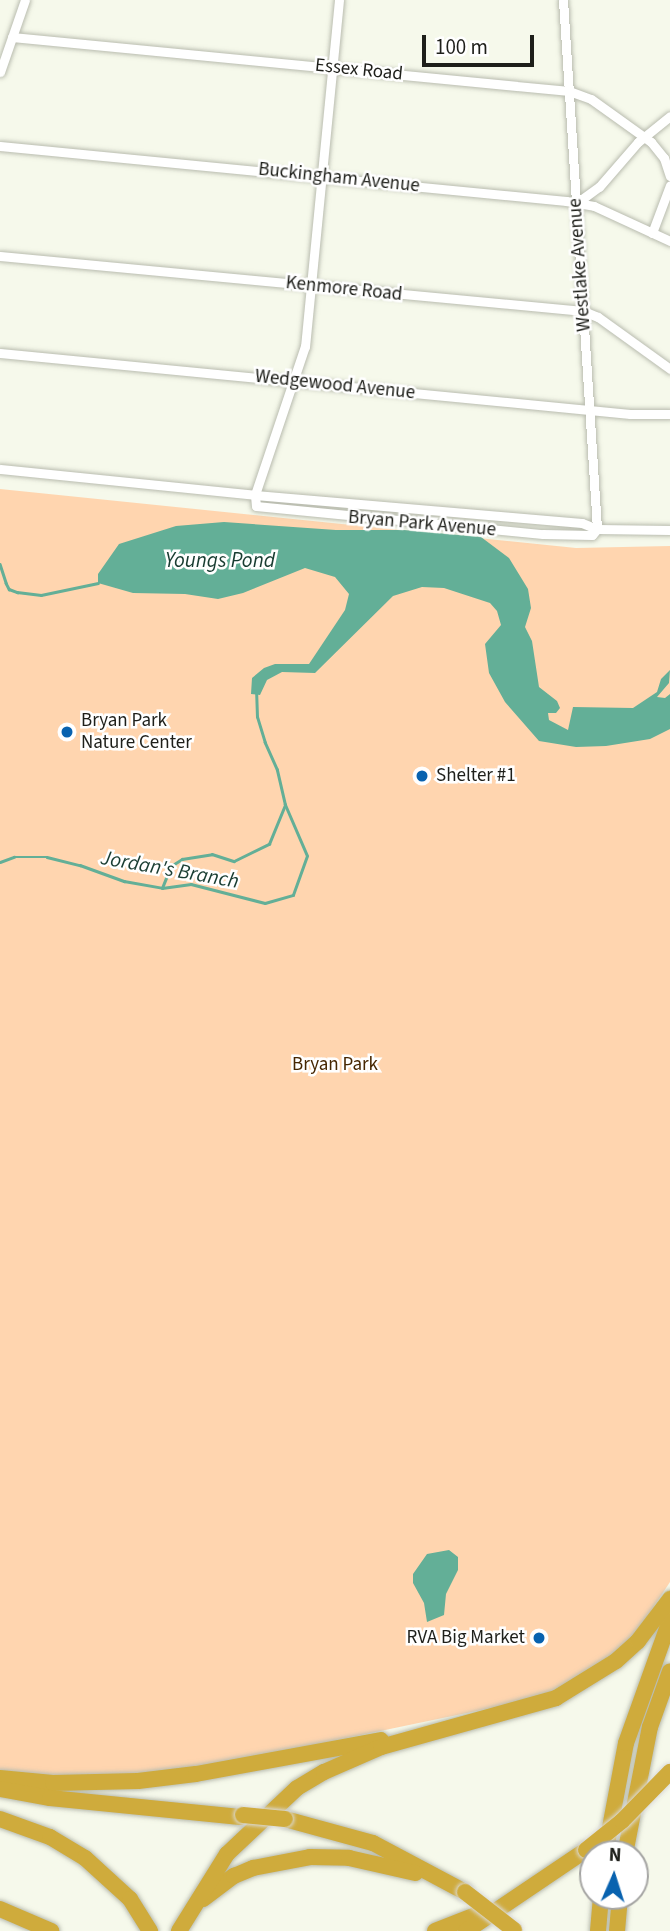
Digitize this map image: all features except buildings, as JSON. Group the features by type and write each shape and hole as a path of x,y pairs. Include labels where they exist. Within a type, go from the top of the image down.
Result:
{"highway":[{"path":"179,1931 227,1854 297,1788 324,1772 382,1747 556,1698 588,1680 638,1641 670,1600"},
{"path":"608,1840 626,1743 670,1620"},
{"path":"628,1840 647,1738 670,1671"},
{"path":"0,1778 94,1783 196,1774 459,1725"},
{"path":"466,1931 586,1850 622,1821 670,1772"},
{"path":"0,1789 50,1798 242,1816 282,1822 373,1843 460,1894 510,1931"},
{"path":"0,1819 50,1837 85,1858 130,1899 150,1931"},
{"path":"282,1822 378,1854 460,1894"},
{"path":"187,1915 234,1876 280,1861 310,1857 349,1858 415,1873"},
{"path":"435,1931 470,1919 548,1876"},
{"path":"0,1909 51,1931"},
{"path":"598,1931 600,1910"},
{"path":"617,1931 619,1910"}],"street":[{"path":"0,72 25,0"},
{"path":"255,495 305,346 339,0"},
{"name":"Westlake Avenue","path":"564,0 597,529"},
{"name":"Essex Road","path":"12,37 569,91 591,99 644,137 664,158 670,176"},
{"path":"576,202 584,200 599,187 644,137 670,116"},
{"name":"Buckingham Avenue","path":"0,146 576,202 594,206 670,241"},
{"path":"652,233 670,185"},
{"name":"Kenmore Road","path":"0,256 583,312 598,317 670,369"},
{"name":"Wedgewood Avenue","path":"0,353 589,410 670,414"},
{"name":"Bryan Park Avenue","path":"0,469 255,495 582,523 597,529 670,530"},
{"name":"Bryan Park Avenue","path":"255,495 256,506 271,510 543,534 592,535 597,529"}],"green space":[{"name":"Bryan Park","path":"0,489 576,548 670,546 670,1582 638,1630 623,1645 607,1659 552,1691 510,1704 246,1759 127,1776 48,1775 0,1770"}],"water":[{"name":"Youngs Pond","path":"224,522 336,530 404,530 481,537 509,558 528,589 531,608 525,627 532,641 539,687 557,701 560,708 556,713 548,713 549,720 568,730 573,707 633,708 657,692 661,679 670,670 669,683 657,697 665,698 670,694 670,729 650,739 606,746 576,747 539,741 505,702 489,673 485,644 501,625 497,611 490,603 444,588 422,587 393,596 315,673 282,672 267,680 260,695 251,694 252,678 264,668 275,664 309,664 345,610 349,594 335,577 305,568 243,593 218,599 185,594 133,593 98,583 98,574 119,544 176,526"},
{"path":"449,1550 458,1557 458,1570 446,1594 444,1615 427,1622 424,1603 413,1583 413,1574 427,1554"}],"waterway":[{"path":"0,564 9,589 17,592 41,595 98,583"},
{"name":"Jordan's Branch","path":"0,862 14,857 47,857 80,865 124,881 162,888 191,884 265,903 293,895 307,856 285,805 277,770 265,743 257,717 256,694"},
{"path":"162,888 171,866 182,859 212,854 234,861 269,844 285,805"}],"place":[{"name":"Bryan Park Nature Center","path":"67,732"},
{"name":"Shelter #1","path":"422,776"},
{"name":"RVA Big Market","path":"539,1638"}]}
